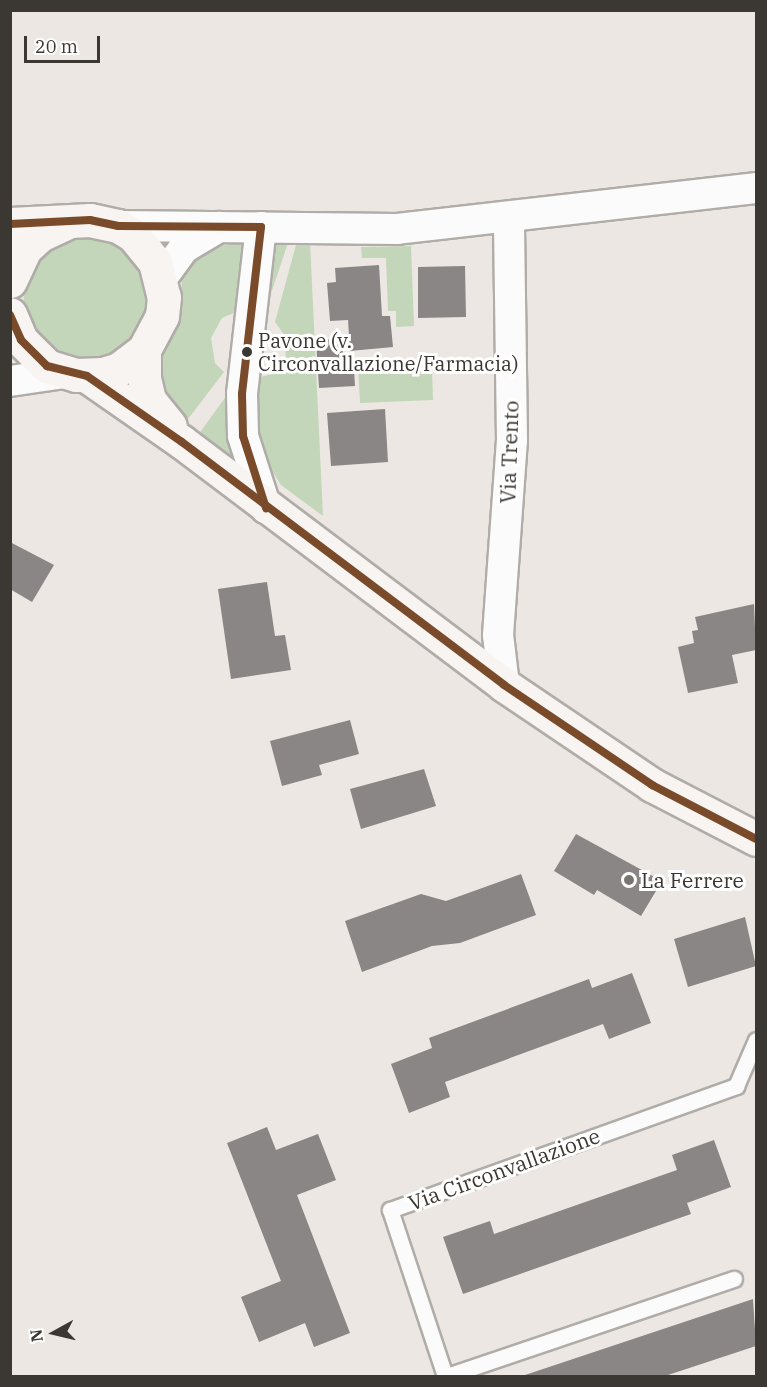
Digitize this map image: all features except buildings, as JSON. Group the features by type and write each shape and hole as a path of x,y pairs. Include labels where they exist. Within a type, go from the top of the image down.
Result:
{"main road":[{"path":"10,281 25,249 40,235 76,220"},
{"path":"10,224 76,220 118,226 146,247 162,278 162,316 144,350 119,369 76,374"},
{"path":"10,314 21,340 32,354 76,374 182,442 266,508 504,685 652,784 756,839"},
{"path":"144,350 144,378 149,400 182,442"}],"street":[{"path":"118,226 397,229 756,188"},
{"name":"Via Trento","path":"504,685 498,635 512,440 509,218"},
{"path":"162,278 184,248 220,227"},
{"path":"261,227 242,394 243,436 266,508"},
{"path":"10,381 76,374"}],"lane":[{"name":"Via Circonvallazione","path":"734,1279 446,1377 390,1210 736,1086 756,1040"}],"green space":[{"path":"74,234 118,240 149,279 146,326 109,359 65,359 41,343 23,310 25,280 41,252"},
{"path":"248,241 241,310 222,318 211,338 215,363 224,372 188,419 159,390 156,363 178,323 183,269 207,248"},
{"path":"310,242 323,516 281,485 265,460 257,432 255,378 278,373 286,361 285,336 275,322 296,245"},
{"path":"269,243 288,243 264,314"},
{"path":"411,246 414,326 396,327 396,311 388,311 386,258 362,258 361,247"},
{"path":"397,362 397,371 432,369 433,400 360,403 358,364"},
{"path":"235,384 240,470 198,435"}],"transit line":[{"path":"10,224 90,220 118,226 261,227 242,394 243,436 266,508"},
{"path":"10,315 21,340 47,366 87,376 182,442 504,685 652,785 756,839"}],"place":[{"name":"Pavone (v. Circonvallazione/Farmacia)","path":"247,352"},
{"name":"La Ferrere","path":"629,880"}]}
